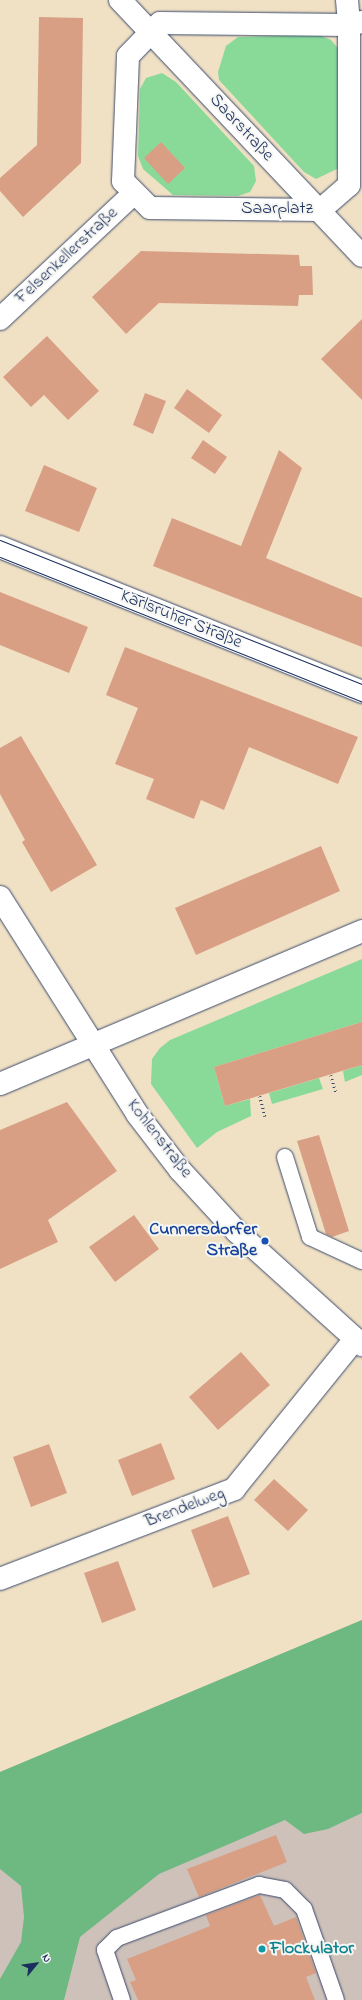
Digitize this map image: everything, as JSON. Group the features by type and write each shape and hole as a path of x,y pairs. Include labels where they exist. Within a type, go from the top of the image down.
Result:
{"street":[{"name":"Saarstraße","path":"120,0 362,256"},
{"path":"348,0 356,23"},
{"name":"Saarplatz","path":"160,23 356,23 349,185 320,210 150,208 123,181 128,56 160,23"},
{"name":"Felsenkellerstraße","path":"0,319 134,193"},
{"name":"Karlsruher Straße","path":"0,547 362,692"},
{"name":"Kohlenstraße","path":"0,897 137,1114 180,1170 237,1232 360,1338"},
{"path":"0,1084 94,1046 362,931"},
{"name":"Brendelweg","path":"0,1578 234,1489 360,1338"}],"lane":[{"path":"285,1157 310,1237 362,1261"},
{"path":"122,2000 105,1950 117,1938 259,1885 285,1890 304,1909 336,2000"}],"path":[{"path":"331,1075 336,1093"},
{"path":"260,1096 265,1116"}],"shaded area":[{"path":"362,1620 362,2000 0,2000 0,1772"}],"green space":[{"path":"319,35 331,40 341,52 339,168 316,179 304,172 219,80 218,72 226,46 238,37"},
{"path":"162,73 176,82 254,166 256,181 250,192 238,196 173,195 143,169 138,156 140,89 146,78"},
{"path":"362,959 362,1022 214,1067 225,1106 250,1099 251,1116 217,1132 197,1148 151,1084 152,1059 160,1048 170,1040"},
{"path":"362,1065 362,1075 345,1082 343,1071"},
{"path":"319,1078 323,1089 272,1104 269,1093"},
{"path":"362,1620 362,1813 328,1829 304,1834 285,1820 159,1874 80,1937 64,2000 0,2000 0,1979 21,1942 24,1917 21,1886 0,1869 0,1772"}],"building":[{"path":"39,17 83,18 81,163 23,217 0,191 0,178 37,145"},
{"path":"161,142 185,168 168,184 144,158"},
{"path":"141,251 299,255 300,266 312,266 313,295 299,295 298,306 159,303 126,334 92,297"},
{"path":"362,319 362,400 321,359"},
{"path":"47,336 99,391 68,420 44,395 31,407 3,377"},
{"path":"187,389 222,415 209,433 174,408"},
{"path":"145,393 166,401 153,434 133,425"},
{"path":"203,440 227,457 215,474 191,458"},
{"path":"279,450 302,468 266,558 362,598 362,647 153,566 172,518 241,546"},
{"path":"44,465 97,488 79,532 25,511"},
{"path":"0,592 88,627 69,673 0,645"},
{"path":"125,647 358,737 338,784 249,747 224,810 201,800 194,819 146,799 154,779 115,764 138,708 106,695"},
{"path":"21,736 97,865 51,892 22,842 25,840 0,794 0,748"},
{"path":"321,846 340,891 196,955 175,908"},
{"path":"362,1022 362,1065 225,1106 214,1067"},
{"path":"67,1102 117,1171 48,1220 58,1242 0,1269 0,1130"},
{"path":"319,1135 349,1231 332,1237 326,1234 297,1141"},
{"path":"134,1215 159,1249 115,1282 89,1247"},
{"path":"241,1352 270,1385 218,1430 189,1397"},
{"path":"161,1443 175,1479 132,1496 118,1460"},
{"path":"49,1444 67,1493 31,1507 13,1457"},
{"path":"274,1479 308,1510 288,1531 254,1500"},
{"path":"228,1516 250,1574 213,1588 191,1530"},
{"path":"118,1561 136,1610 102,1623 84,1573"},
{"path":"276,1835 287,1862 199,1897 187,1869"},
{"name":"Flockulator","path":"260,1895 274,1926 296,1917 316,1973 306,1977 315,2000 138,2000 130,1982 136,1980 127,1959 210,1926 206,1915"}],"tram line":[{"path":"0,540 362,684"},
{"path":"0,557 362,702"}],"place":[{"name":"Cunnersdorfer Straße","path":"265,1241"},
{"name":"Flockulator","path":"262,1949"}]}
